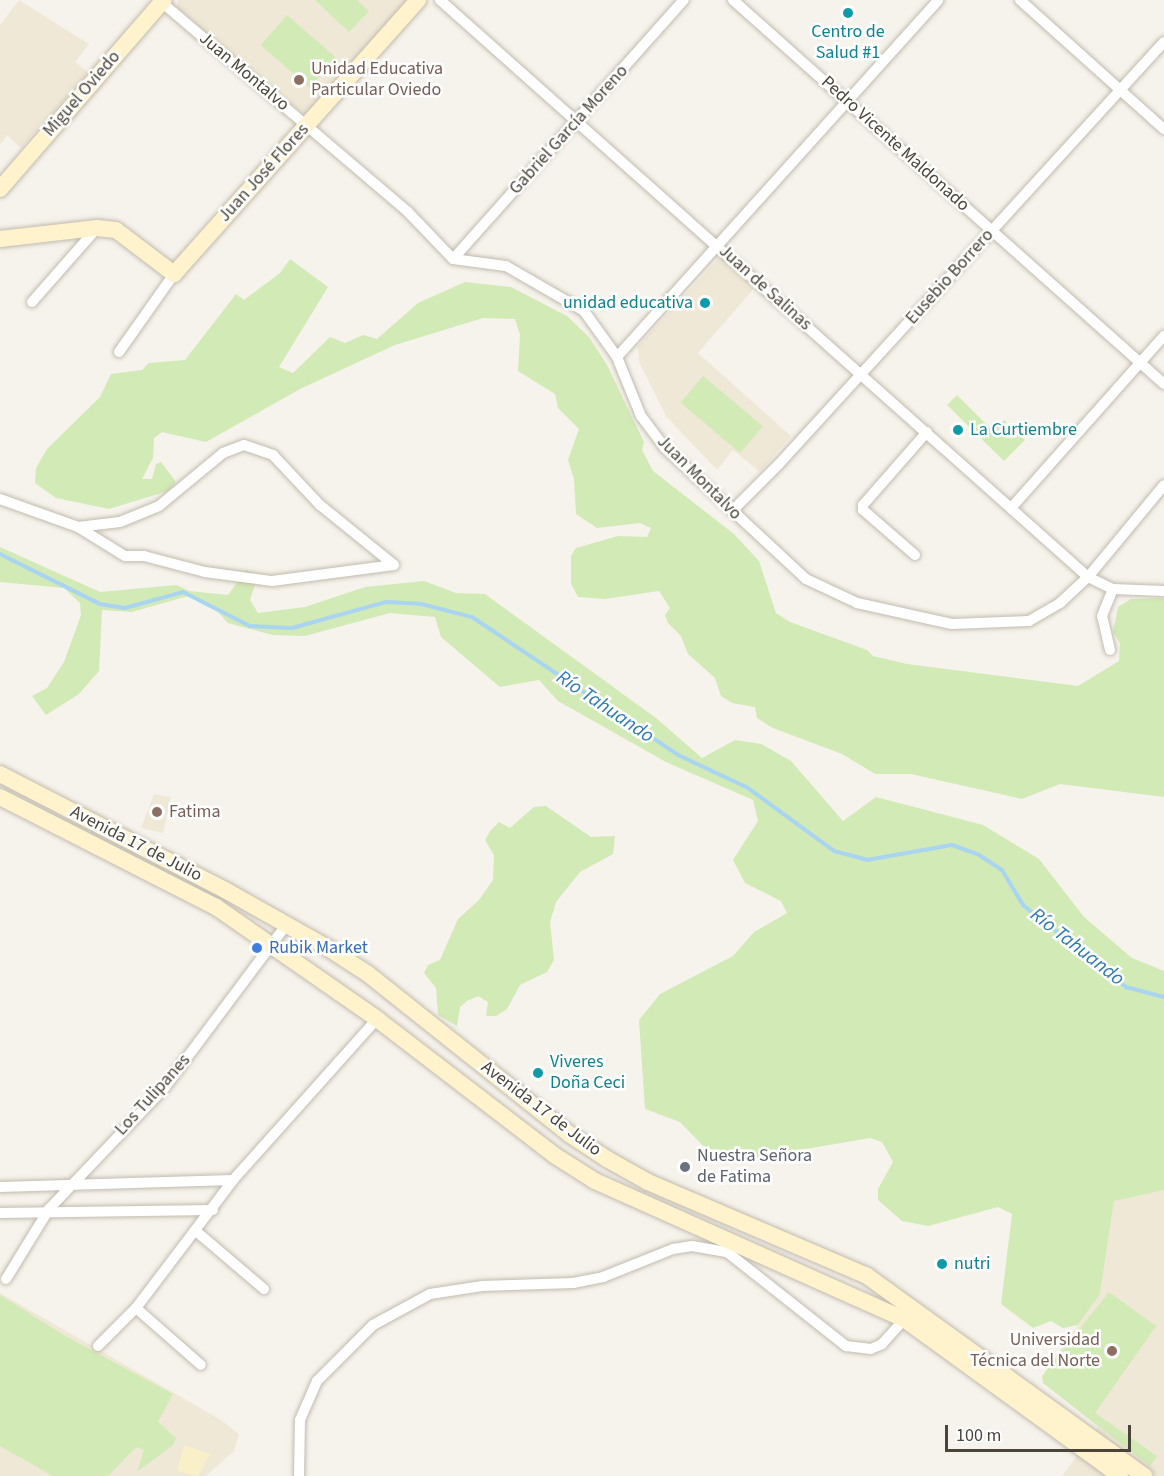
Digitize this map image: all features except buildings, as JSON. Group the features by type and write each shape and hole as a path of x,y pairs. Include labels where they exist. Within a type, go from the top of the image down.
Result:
{"main road":[{"name":"Juan José Flores","path":"174,274 418,0"},
{"name":"Miguel Oviedo","path":"0,189 162,1"},
{"path":"0,239 97,228 124,235 174,274"},
{"name":"Avenida 17 de Julio","path":"0,774 287,924 368,974 569,1134 607,1159 648,1182 867,1276 909,1313 1120,1476"},
{"name":"Avenida 17 de Julio","path":"0,797 216,907 377,1019 554,1155 595,1181 909,1313 1144,1476"}],"street":[{"name":"Juan de Salinas","path":"440,0 1088,576 1113,589"},
{"name":"Gabriel García Moreno","path":"453,259 684,0"},
{"name":"Pedro Vicente Maldonado","path":"733,0 1164,384"},
{"path":"617,357 938,0"},
{"path":"1020,0 1164,129"},
{"name":"Juan Montalvo","path":"162,1 407,211 453,259 506,266 570,299 584,310 617,357 641,416 664,447 733,510 752,532 806,579 857,603 942,622 992,625 1029,621 1060,603 1088,576 1164,485"},
{"name":"Eusebio Borrero","path":"733,510 861,374 1164,42"},
{"path":"32,302 97,228"},
{"name":"Juan José Flores","path":"119,352 174,274"},
{"path":"1012,507 1164,336"},
{"path":"915,555 863,510 863,504 927,432"},
{"path":"0,499 78,527 125,556 272,581 394,565 320,505 273,455 244,446 223,453 159,506 120,522 78,527"},
{"path":"1110,650 1102,616 1113,589 1164,591"},
{"name":"Los Tulipanes","path":"6,1279 50,1209 70,1184 165,1087 287,924"},
{"path":"98,1346 136,1308 197,1232 232,1180 377,1019"},
{"path":"0,1187 232,1180"},
{"path":"0,1213 50,1209 213,1210"},
{"path":"197,1232 264,1289"},
{"path":"299,1476 300,1420 318,1381 374,1325 430,1294 482,1286 573,1283 603,1277 673,1249 692,1246 727,1252 846,1346 870,1349 882,1344 909,1313"},
{"path":"136,1308 201,1365"}],"shaded area":[{"path":"19,0 89,44 75,62 88,72 21,148 7,135 0,145 0,25"},
{"name":"Unidad Educativa Particular Oviedo","path":"178,0 407,0 307,113 301,112 177,7"},
{"path":"720,257 755,287 698,353 791,436 760,472 733,450 717,470 666,416 639,362 638,346"},
{"name":"Fatima","path":"154,794 171,797 163,833 141,828"},
{"name":"Universidad Técnica del Norte","path":"1164,1190 1164,1476 1062,1476 1098,1427 1043,1383 1042,1376 1100,1294 1114,1200"},
{"path":"0,1293 221,1420 239,1434 234,1451 206,1476 0,1476"}],"green space":[{"path":"315,0 357,0 369,11 349,32"},
{"path":"287,15 336,58 310,88 261,45"},
{"path":"290,259 328,287 279,367 293,373 330,337 345,343 363,335 377,339 418,303 465,282 511,287 567,316 589,337 607,365 644,442 642,450 653,471 734,534 759,561 776,613 790,622 867,650 873,656 907,664 1078,686 1119,661 1120,643 1113,632 1118,607 1131,599 1164,598 1164,797 1060,784 1022,799 911,774 875,774 842,754 773,728 757,718 755,707 732,703 721,696 715,678 688,654 681,636 668,623 665,615 670,608 659,591 605,599 578,597 571,584 571,556 576,548 618,536 647,537 651,528 640,523 597,528 576,514 574,479 568,460 579,429 558,408 555,394 518,371 520,335 515,319 483,318 395,345 300,389 206,442 162,432 154,438 153,458 142,479 152,479 156,464 161,462 176,482 168,491 109,509 56,498 35,483 36,468 47,449 100,397 111,374 142,370 149,363 185,360 236,294 244,300 280,273"},
{"path":"703,376 763,426 740,453 681,403"},
{"path":"957,395 993,431 1004,420 1025,440 1004,461 947,405"},
{"path":"0,547 100,592 177,585 189,591 228,595 246,570 258,575 250,600 258,613 305,607 365,587 424,581 456,593 485,594 656,718 702,758 735,740 761,744 791,761 843,821 876,797 983,825 1039,859 1084,917 1132,958 1164,971 1164,1190 1114,1201 1100,1294 1078,1325 1063,1328 1051,1321 1033,1328 1001,1304 1012,1214 998,1207 928,1226 902,1221 878,1200 878,1189 893,1162 882,1142 870,1138 742,1160 709,1152 680,1122 645,1109 639,1020 660,994 733,956 754,932 787,913 781,901 745,883 733,860 758,821 753,800 666,762 558,701 539,680 500,687 441,637 435,617 390,613 305,636 273,635 228,623 217,611 188,596 132,612 102,610 99,671 79,694 46,715 32,696 47,688 64,662 81,615 80,603 64,588 0,582"},
{"path":"546,806 591,837 615,836 613,854 580,872 556,902 550,922 554,960 547,972 520,985 507,1009 496,1016 486,1016 488,1002 478,996 467,1001 460,1007 457,1026 438,1015 436,988 424,973 428,965 440,960 458,919 479,900 493,880 494,855 485,840 491,830 499,822 510,828 534,807"},
{"path":"1109,1292 1156,1326 1095,1413 1157,1456 1150,1466 1043,1383 1042,1376"},
{"path":"0,1295 67,1337 173,1394 158,1422 176,1438 173,1445 137,1472 144,1450 136,1447 108,1476 53,1476 0,1446"}],"sand":[{"path":"184,1445 210,1454 198,1476 177,1471"}],"waterway":[{"name":"Río Tahuando","path":"0,554 100,604 125,608 183,592 250,626 292,628 386,602 421,604 472,617 678,755 748,788 834,851 867,860 952,845 979,855 1002,870 1023,905 1126,987 1164,997"}],"place":[{"name":"Centro de Salud #1","path":"848,13"},
{"name":"Unidad Educativa Particular Oviedo","path":"299,80"},
{"name":"unidad educativa","path":"705,303"},
{"name":"La Curtiembre","path":"958,430"},
{"name":"Fatima","path":"157,812"},
{"name":"Rubik Market","path":"257,948"},
{"name":"Viveres Doña Ceci","path":"538,1073"},
{"name":"Nuestra Señora de Fatima","path":"685,1167"},
{"name":"nutri","path":"942,1264"},
{"name":"Universidad Técnica del Norte","path":"1112,1351"}]}
